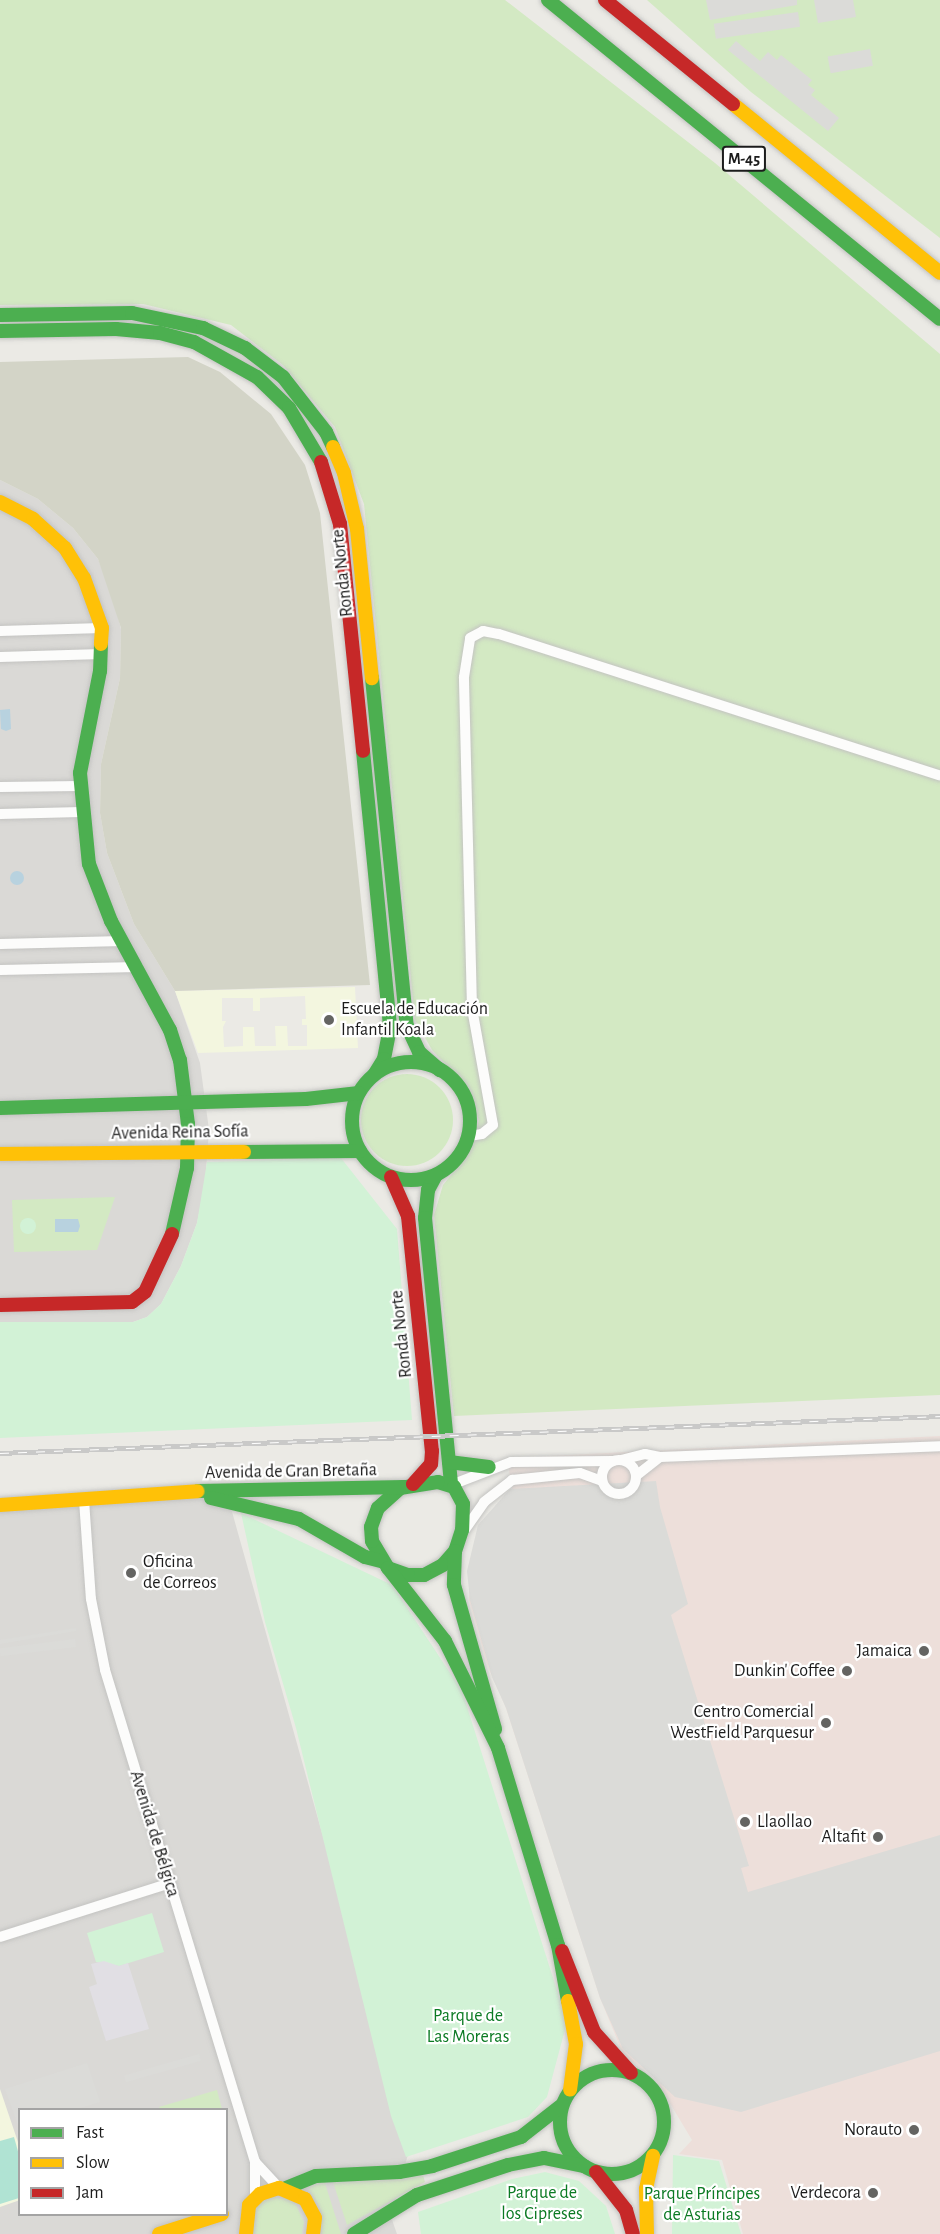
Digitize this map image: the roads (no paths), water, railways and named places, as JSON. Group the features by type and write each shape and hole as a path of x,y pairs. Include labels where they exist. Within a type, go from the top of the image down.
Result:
{"main road":[{"name":"M-45","path":"548,0 940,319"},
{"name":"M-45","path":"605,0 940,273"},
{"name":"Ronda Norte","path":"0,315 113,312 156,316 203,328 244,348 283,377 326,432 344,473 357,529 407,1026 419,1052 455,1082 466,1098 470,1117 468,1136"},
{"name":"Ronda Norte","path":"0,331 116,329 160,333 194,342 257,377 289,408 315,447 330,480 340,524 390,1028 384,1059 374,1076 359,1093 352,1122 360,1151"},
{"path":"0,502 33,519 65,548 84,578 102,628 102,654 83,747 80,786 81,812 89,864 123,941 170,1030 187,1102 188,1124 184,1189 171,1239 145,1292 132,1302 0,1305"},
{"name":"Ronda Norte","path":"374,1076 406,1062 440,1070"},
{"name":"Avenida Reina Sofía","path":"0,1108 306,1099 359,1093"},
{"path":"360,1151 368,1162 391,1177 422,1180 436,1175 457,1159 468,1136"},
{"name":"Avenida Reina Sofía","path":"0,1154 360,1151"},
{"name":"Ronda Norte","path":"436,1175 428,1190 425,1218 451,1485"},
{"name":"Ronda Norte","path":"391,1177 408,1216 432,1451 431,1464 409,1485"},
{"path":"449,1461 489,1467"},
{"path":"385,1564 408,1575 424,1575 443,1565 455,1551 461,1536 463,1504 451,1485 409,1485 384,1500 373,1518 372,1541 385,1564 449,1647 498,1748"},
{"name":"Avenida de Gran Bretaña","path":"0,1505 178,1493 409,1485"},
{"name":"Avenida de Gran Bretaña","path":"178,1493 237,1502 291,1517 319,1528 365,1557 385,1564"},
{"path":"228,2212 316,2176 399,2172 432,2166 521,2137 562,2105 570,2090 576,2050 558,1945 498,1748 491,1705 456,1591 455,1551"},
{"path":"558,1945 572,1970 594,2032 631,2073 647,2082 661,2102 664,2130 653,2156 646,2189 647,2234"},
{"path":"570,2090 585,2077 601,2071 631,2073"},
{"path":"562,2105 562,2137 626,2210 633,2234"},
{"path":"354,2234 417,2195 508,2165 544,2158 590,2169 624,2172 653,2156"},
{"path":"283,2188 296,2192 311,2207 313,2234"},
{"path":"246,2234 252,2201"},
{"path":"159,2234 216,2216"}],"street":[{"path":"0,631 102,628"},
{"path":"468,1136 482,1134 493,1125 472,1008 464,677 470,638 483,631 499,634 940,776"},
{"path":"0,657 102,654"},
{"path":"0,787 80,786"},
{"path":"0,814 81,812"},
{"path":"0,944 123,941"},
{"path":"0,970 138,967"},
{"path":"451,1485 489,1467 534,1460 617,1460 645,1454 660,1457 940,1446"},
{"path":"461,1536 484,1502 512,1480 580,1473 602,1481 612,1493 623,1494 632,1489 637,1475 660,1457"},
{"path":"617,1460 632,1466 637,1475"},
{"path":"602,1481 604,1470 617,1460"},
{"name":"Avenida de Bélgica","path":"84,1500 90,1585 99,1644 255,2162"},
{"path":"0,1937 170,1883"},
{"path":"255,2162 283,2188"},
{"path":"252,2201 255,2162"}],"water":[{"path":"10,709 11,729 6,731 1,729 0,710"},
{"path":"17,871 22,873 24,878 22,883 17,885 12,883 10,878 12,873"},
{"path":"55,1219 78,1219 80,1226 78,1232 55,1232"}],"railway":[{"path":"0,1453 940,1416"}],"place":[{"name":"Escuela de Educación Infantil Koala","path":"329,1020"},
{"name":"Oficina de Correos","path":"131,1573"},
{"name":"Jamaica","path":"924,1651"},
{"name":"Dunkin' Coffee","path":"847,1671"},
{"name":"Centro Comercial WestField Parquesur","path":"826,1723"},
{"name":"Llaollao","path":"745,1822"},
{"name":"Altafit","path":"878,1837"},
{"name":"Norauto","path":"914,2130"},
{"name":"Verdecora","path":"873,2193"}],"park label":[{"name":"Parque de Las Moreras","path":"468,2027"},
{"name":"Parque de los Cipreses","path":"542,2204"},
{"name":"Parque Príncipes de Asturias","path":"702,2205"}]}
